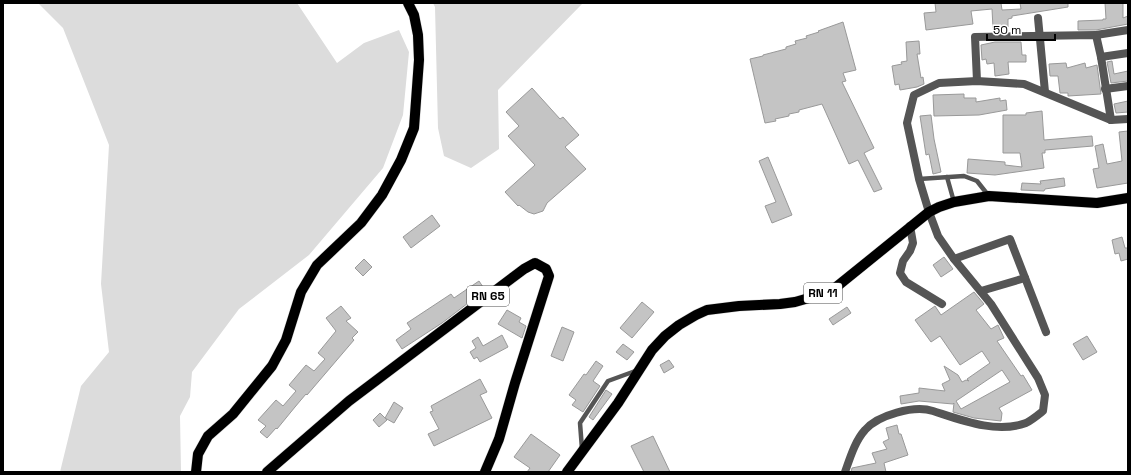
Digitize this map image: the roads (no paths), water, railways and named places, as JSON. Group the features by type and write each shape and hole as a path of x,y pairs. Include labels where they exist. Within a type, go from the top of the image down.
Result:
{"main road":[{"path":"196,472 198,454 208,436 233,414 272,366 286,340 301,292 317,265 361,223 382,195 401,160 414,128 420,60 418,35 414,15 408,3"},
{"name":"RN 11","path":"567,472 618,402 652,350 665,336 679,325 696,315 718,308 795,302 835,288 929,212 954,202 989,196 1097,203 1128,198"},
{"name":"RN 65","path":"266,472 348,401 524,269 535,263 546,269 549,276 499,439 485,472"}],"street":[{"path":"1038,18 1045,92"},
{"path":"977,81 975,37 1096,35 1128,30"},
{"path":"1096,35 1111,120"},
{"path":"1101,57 1128,53"},
{"path":"845,472 854,449 864,431 879,419 897,412 931,410 982,425 1006,427 1026,423 1044,411 1045,395 1038,378 992,304 954,259 938,236 919,179 907,123 914,96 939,84 977,81 1024,84 1111,120 1128,120"},
{"path":"1105,89 1128,86"},
{"path":"910,226 913,243 910,251 903,261 900,273 906,282 942,304"},
{"path":"954,259 1010,239 1046,332"},
{"path":"981,291 1025,278"}],"lane":[{"path":"947,176 954,202"},
{"path":"919,179 964,176 977,182 989,196"},
{"path":"582,451 580,423 608,381 639,369"}]}
